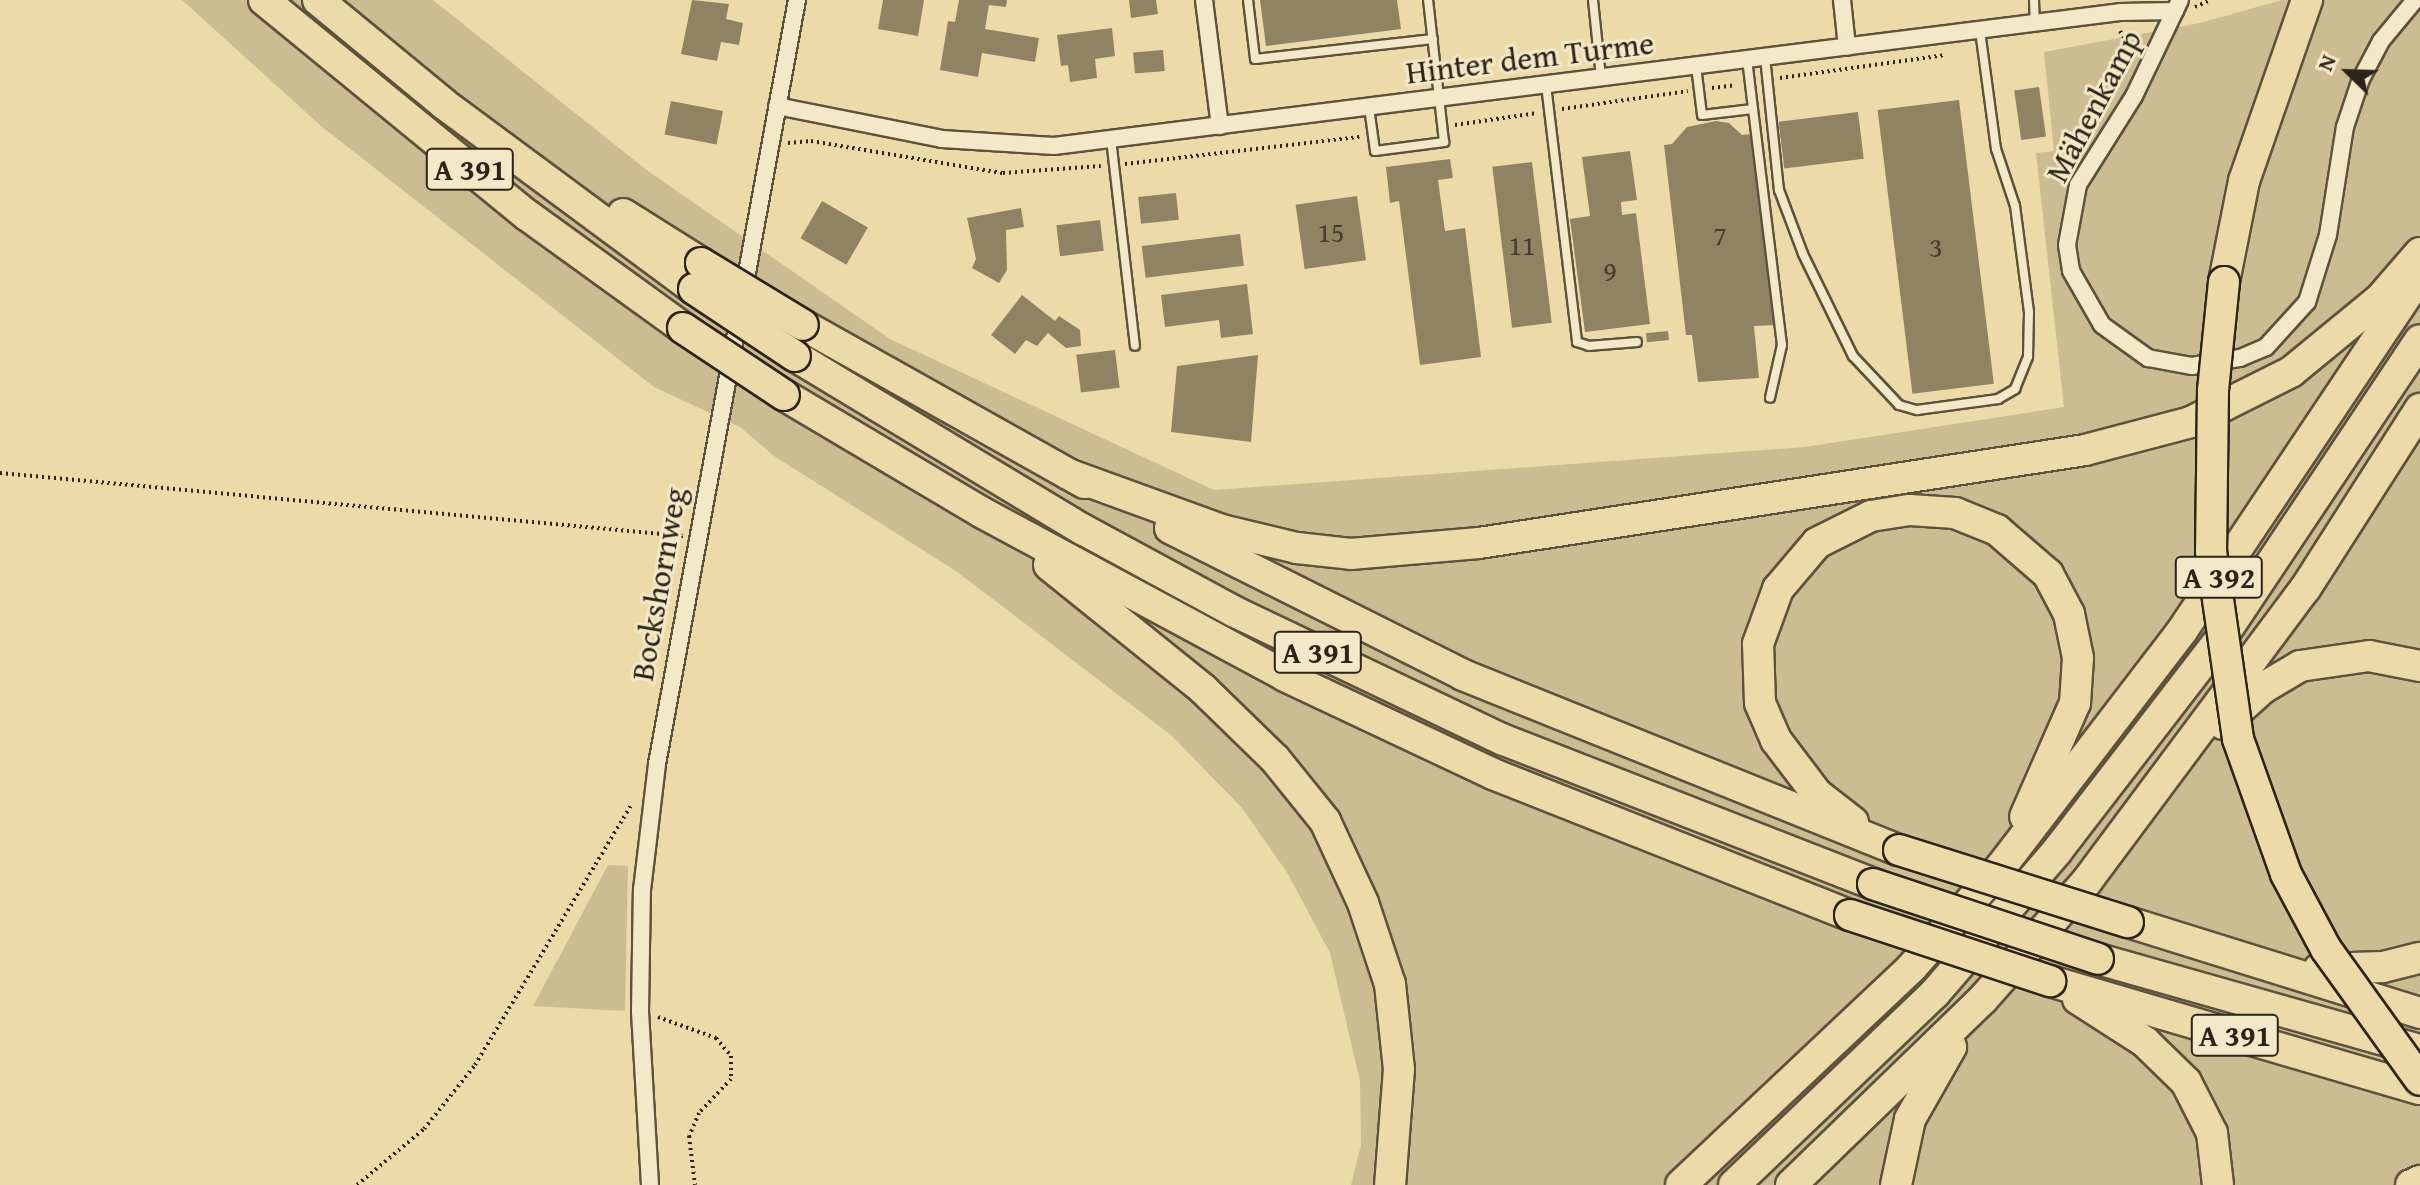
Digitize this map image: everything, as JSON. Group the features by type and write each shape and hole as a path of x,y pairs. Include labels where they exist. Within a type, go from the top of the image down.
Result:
{"highway":[{"name":"A 391","path":"264,0 527,215 683,328 784,395 981,512 1257,662 1493,774 1850,915 2050,981 2420,1089"},
{"name":"A 391","path":"318,0 444,104 698,276 795,356 1084,530 1247,617 1518,746 1873,884 2098,959 2420,1050"},
{"path":"2307,0 2244,181 2224,282 2213,391 2211,551 2238,739 2286,874 2326,949 2420,1080"},
{"path":"1068,474 1222,530 1297,548 1351,554 1479,543 2085,450 2191,422 2291,372 2380,299 2420,253"},
{"path":"698,276 803,325 1068,474 1261,577 1463,675 1899,850 2252,963 2420,1013"},
{"name":"A 392","path":"1681,1185 1912,967 2001,867 2182,631 2420,276"},
{"path":"1734,1185 1935,993 2057,851 2224,634 2420,340"},
{"name":"A 392","path":"1791,1185 1983,999 2087,881 2178,766 2305,589 2420,409"},
{"path":"1899,850 1835,809 1788,760 1760,703 1758,644 1778,589 1817,543 1871,516 1933,510 1977,520 2016,542 2054,583 2075,635 2078,680 2068,724 2001,867"},
{"path":"981,512 1203,689 1275,759 1325,821 1363,903 1390,984 1399,1069 1390,1185"},
{"path":"2178,766 2263,688 2300,666 2369,656 2420,666"},
{"path":"2252,963 2341,970 2420,958"},
{"path":"2050,981 2145,1042 2186,1082 2212,1133 2218,1185"},
{"path":"1896,1185 1910,1119 1983,999"},
{"path":"2411,1185 2420,1181"}],"street":[{"name":"Bockshornweg","path":"650,1185 640,1012 642,890 657,764 797,0"},
{"path":"1204,0 1220,126"},
{"path":"1842,0 1847,47"},
{"name":"Mähenkamp","path":"2178,6 2134,96 2078,185 2067,245 2071,271 2102,325 2148,358 2192,366 2240,358 2266,347 2307,302 2328,235 2345,127 2361,79 2381,41 2415,0"},
{"name":"Hinter dem Turme","path":"777,106 986,145 1054,146 2178,6"}],"lane":[{"path":"1248,0 1255,59 1433,39"},
{"path":"1369,107 1375,151 1444,142 1428,0"},
{"path":"1593,0 1601,78"},
{"path":"2034,0 2035,23"},
{"path":"1765,57 1779,190 1803,254 1853,356 1899,405 1917,410 1944,407 1998,399 2015,389 2028,357 2029,312 2015,206 1996,149 1980,30"},
{"path":"1747,59 1782,345 1770,398"},
{"path":"1696,66 1702,115 1753,109"},
{"path":"1546,85 1552,111 1577,342 1589,346 1637,342"},
{"path":"1111,139 1135,346"}],"path":[{"path":"2104,32 2119,30 2136,57 2130,69"},
{"path":"1767,80 1983,49"},
{"path":"1443,126 1750,83"},
{"path":"784,158 788,143 811,141 1003,173 1115,165 1374,135"},
{"path":"0,473 696,538"},
{"path":"357,1185 424,1129 475,1065 657,764"},
{"path":"658,1001 658,1032"},
{"path":"640,1012 716,1038 731,1056 731,1079 699,1113 689,1136 695,1185"}],"shaded area":[{"path":"182,0 433,0 648,171 890,339 1214,490 1805,447 2064,407 2036,153 2054,151 2044,52 2200,23 2282,0 2420,0 2420,1185 1351,1185 1361,1145 1360,1081 1330,953 1288,874 1242,808 1172,736 956,571 774,456 740,427 654,387 321,126"},
{"path":"608,865 628,866 625,1011 533,1006"}],"building":[{"path":"692,0 729,4 726,19 743,23 739,45 721,42 717,61 681,54"},
{"path":"883,0 924,0 918,36 878,29"},
{"path":"959,0 1007,0 1006,7 989,5 985,29 1039,38 1035,62 982,53 978,77 940,70 948,21 955,22"},
{"path":"1129,0 1156,0 1158,14 1131,18"},
{"path":"1260,0 1397,0 1401,29 1266,46"},
{"path":"1112,28 1115,56 1095,59 1097,78 1070,82 1068,65 1061,66 1057,35"},
{"path":"1163,50 1165,71 1135,74 1133,53"},
{"path":"2039,87 2046,137 2021,140 2014,90"},
{"path":"1959,100 1994,384 1912,394 1878,110"},
{"path":"671,101 723,111 717,144 665,134"},
{"path":"1858,112 1864,159 1784,168 1779,122"},
{"path":"1716,121 1729,123 1742,135 1752,134 1776,325 1754,326 1759,378 1698,382 1692,335 1686,335 1664,145 1672,144 1687,127"},
{"path":"1630,151 1637,200 1621,202 1622,215 1636,213 1650,324 1585,332 1570,219 1590,216 1582,157"},
{"path":"1450,159 1453,178 1438,180 1445,231 1465,228 1481,357 1420,365 1399,201 1390,203 1386,167"},
{"path":"1532,162 1552,323 1512,328 1492,167"},
{"path":"1176,193 1179,220 1141,224 1138,197"},
{"path":"1357,196 1366,260 1305,269 1296,205"},
{"path":"822,201 868,228 846,265 800,238"},
{"path":"1021,208 1024,227 1006,230 1007,270 999,283 972,268 976,259 967,218"},
{"path":"1100,220 1104,251 1060,256 1056,225"},
{"path":"1240,234 1244,266 1146,278 1142,246"},
{"path":"1247,284 1253,334 1221,338 1219,320 1165,327 1161,295"},
{"path":"1022,295 1055,321 1059,316 1080,330 1081,346 1066,348 1048,333 1037,346 1026,340 1015,354 991,335"},
{"path":"1668,331 1669,340 1647,342 1646,333"},
{"path":"1115,350 1120,388 1081,392 1076,355"},
{"path":"1258,355 1251,442 1171,432 1177,366"}]}
